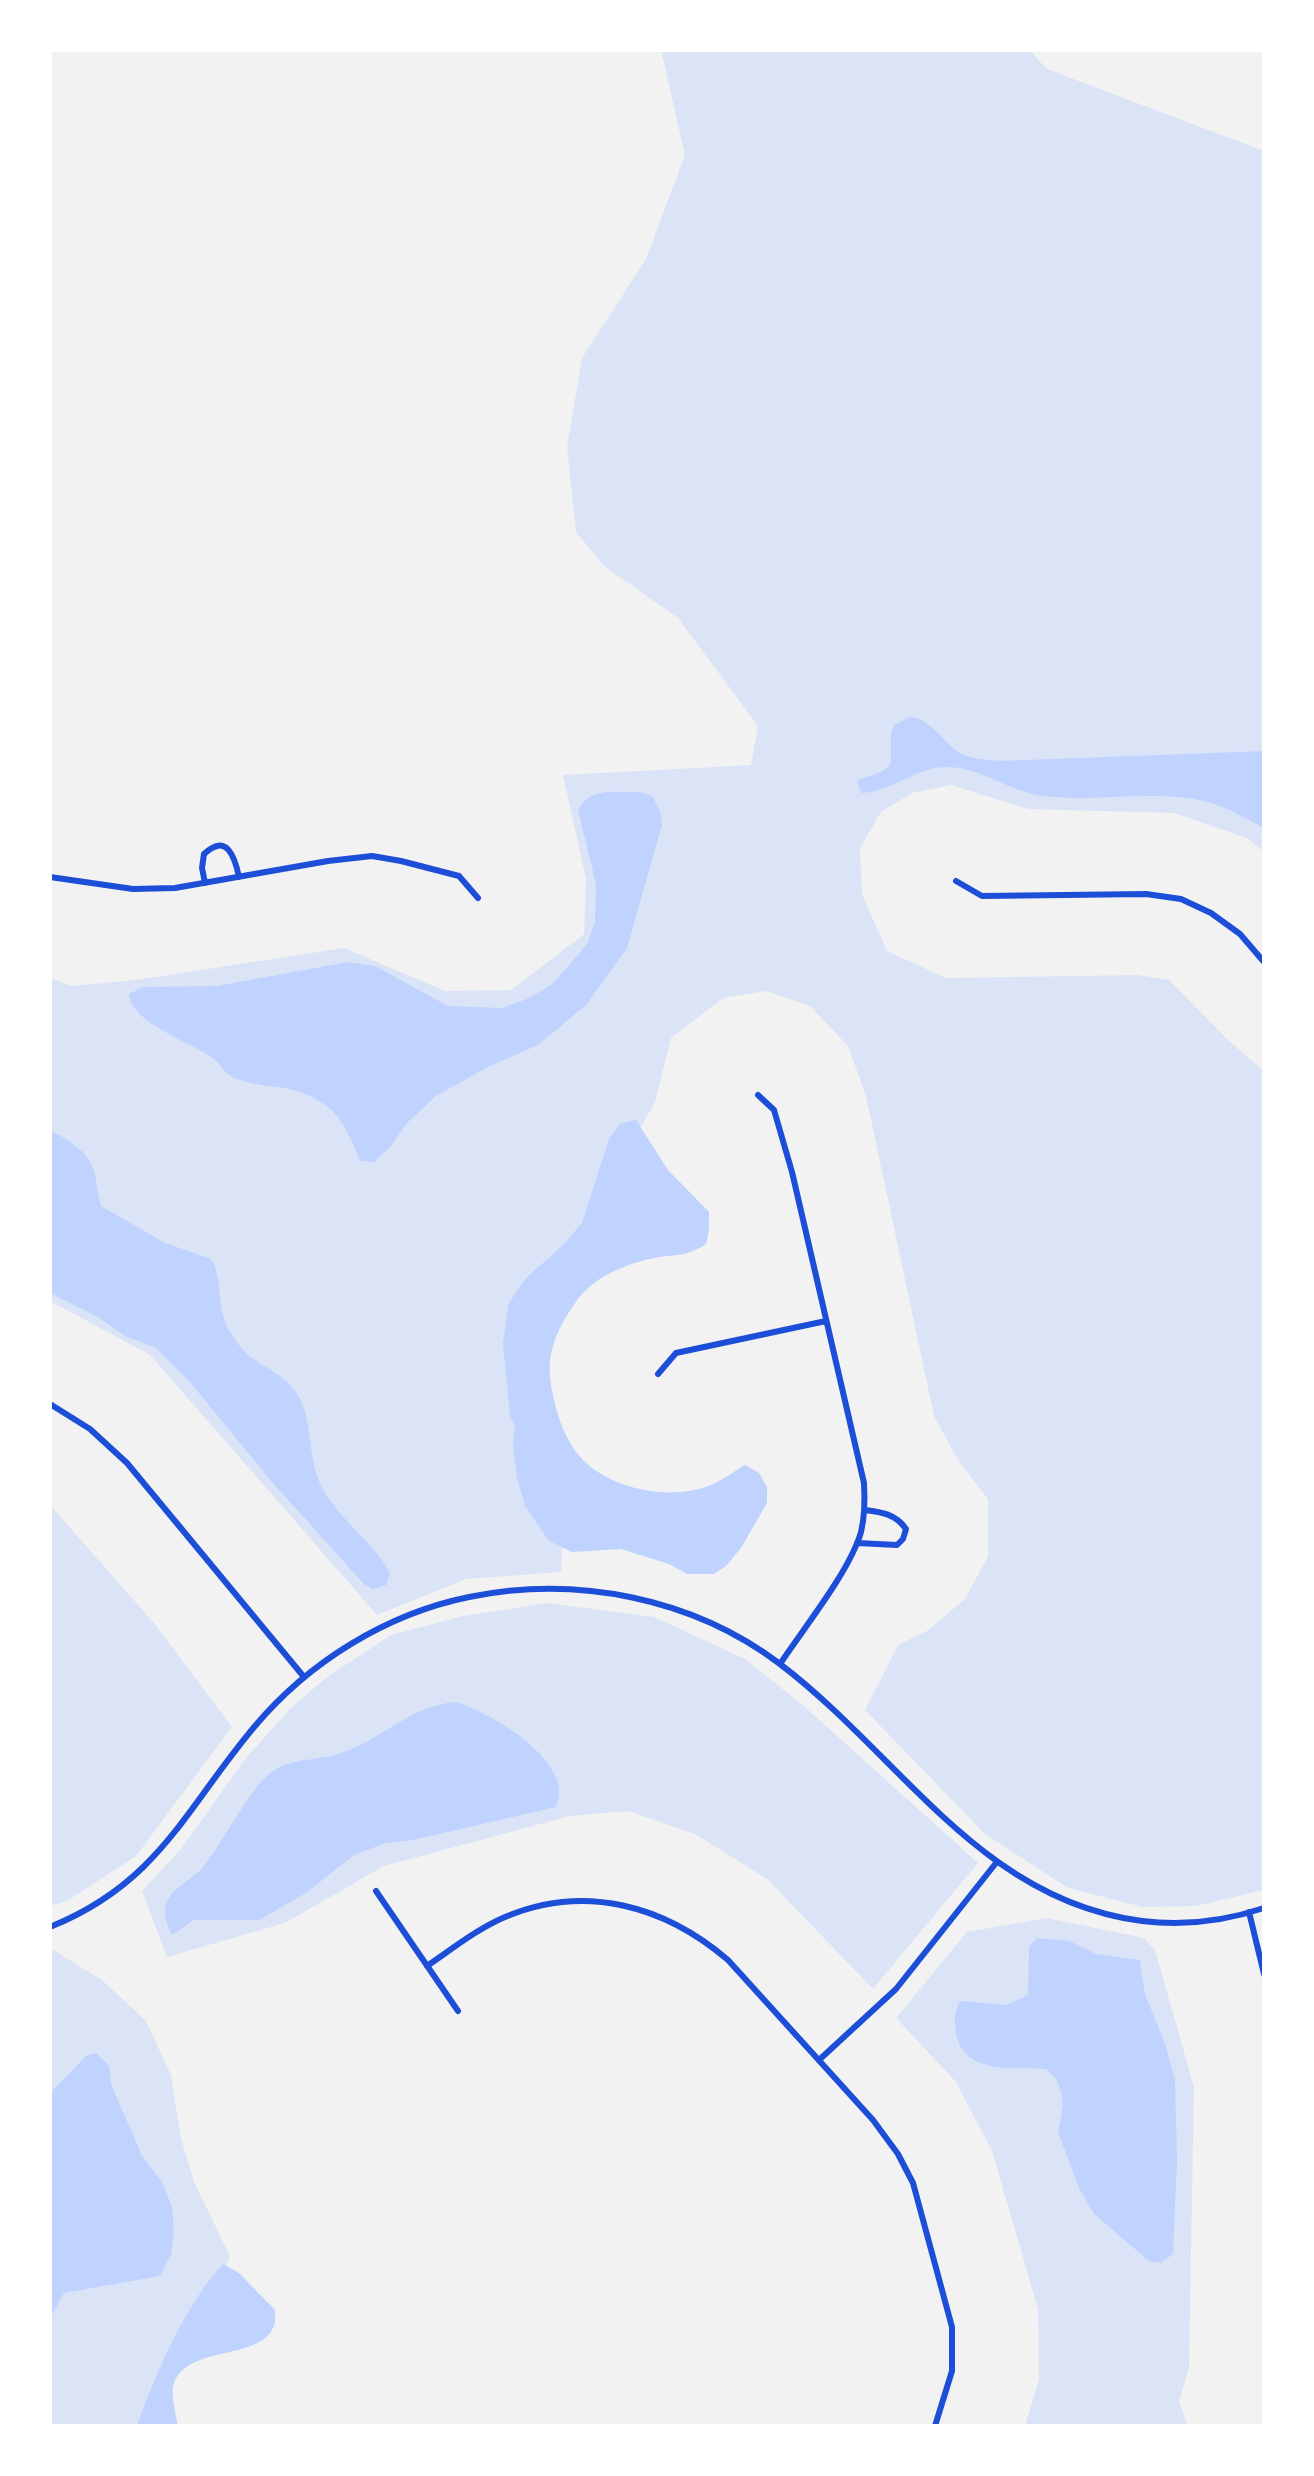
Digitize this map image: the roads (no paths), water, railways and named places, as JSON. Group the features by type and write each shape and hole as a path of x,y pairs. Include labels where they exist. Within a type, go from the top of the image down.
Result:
{"street":[{"path":"205,883 202,860 208,849 214,847 227,848 232,852 239,877"},
{"path":"50,877 133,889 175,888 372,856 459,876 478,898"},
{"path":"956,881 982,896 1146,894 1181,899 1211,913 1240,934 1264,962"},
{"path":"758,1095 774,1110 792,1172 864,1483 865,1510 857,1543 780,1664"},
{"path":"658,1374 676,1353 826,1321"},
{"path":"50,1404 90,1429 127,1463 304,1677"},
{"path":"857,1543 897,1545 906,1529 901,1521 885,1512 865,1510"},
{"path":"50,1927 114,1892 156,1856 257,1724 304,1677 360,1639 415,1613 466,1598 526,1589 593,1591 653,1602 710,1623 780,1664 996,1863 1053,1897 1113,1916 1176,1923 1264,1908"},
{"path":"819,2060 896,1989 996,1863"},
{"path":"376,1891 458,2011"},
{"path":"427,1966 480,1930 526,1910 575,1902 642,1909 683,1927 717,1951 873,2120 898,2154 913,2183 952,2327 952,2371 935,2426"},
{"path":"1249,1912 1264,1974"}],"water":[{"path":"910,717 925,722 962,754 1000,761 1264,751 1264,828 1208,802 1166,796 1079,798 1037,795 971,771 949,767 926,770 872,792 861,793 857,781 879,773 891,763 894,725"},
{"path":"640,792 653,797 662,825 627,948 586,1005 538,1045 486,1068 436,1096 407,1123 391,1146 374,1162 361,1161 342,1123 313,1097 291,1089 249,1083 232,1077 215,1060 152,1024 132,1005 129,994 143,987 217,986 348,962 375,966 448,1006 501,1008 527,999 551,985 566,969 587,944 595,922 596,884 578,810 583,802 597,794"},
{"path":"636,1120 668,1170 709,1212 706,1244 687,1253 630,1265 606,1275 588,1288 569,1312 554,1343 550,1362 552,1392 560,1422 574,1449 586,1463 619,1483 638,1489 677,1492 713,1484 745,1465 759,1473 767,1487 767,1503 741,1548 726,1566 714,1574 687,1574 669,1564 621,1549 572,1552 549,1541 525,1506 517,1478 513,1446 515,1426 510,1416 503,1343 509,1303 525,1279 582,1223 609,1139 620,1124"},
{"path":"50,1131 71,1142 89,1160 101,1206 165,1243 209,1258 214,1264 227,1327 253,1359 278,1374 299,1397 320,1483 334,1506 384,1563 390,1573 386,1585 372,1589 364,1584 272,1482 189,1381 156,1348 125,1336 98,1317 50,1293"},
{"path":"456,1702 509,1728 543,1757 554,1773 559,1790 556,1807 413,1840 386,1843 354,1855 306,1893 259,1920 193,1920 171,1934 165,1912 169,1898 204,1866 246,1802 273,1771 290,1763 344,1752 425,1709"},
{"path":"1037,1938 1069,1941 1096,1954 1140,1960 1145,1994 1165,2044 1175,2080 1177,2160 1173,2254 1161,2263 1149,2261 1094,2214 1079,2188 1058,2132 1063,2105 1056,2078 1046,2069 1005,2068 978,2062 960,2046 955,2020 960,2001 1006,2005 1028,1995 1029,1947"},
{"path":"96,2053 109,2066 111,2084 142,2156 162,2182 172,2207 174,2233 171,2255 160,2276 64,2293 50,2318 50,2093 86,2056"},
{"path":"223,2264 239,2273 275,2310 274,2326 265,2338 253,2345 193,2363 182,2371 173,2388 178,2426 137,2426 184,2319"}]}
